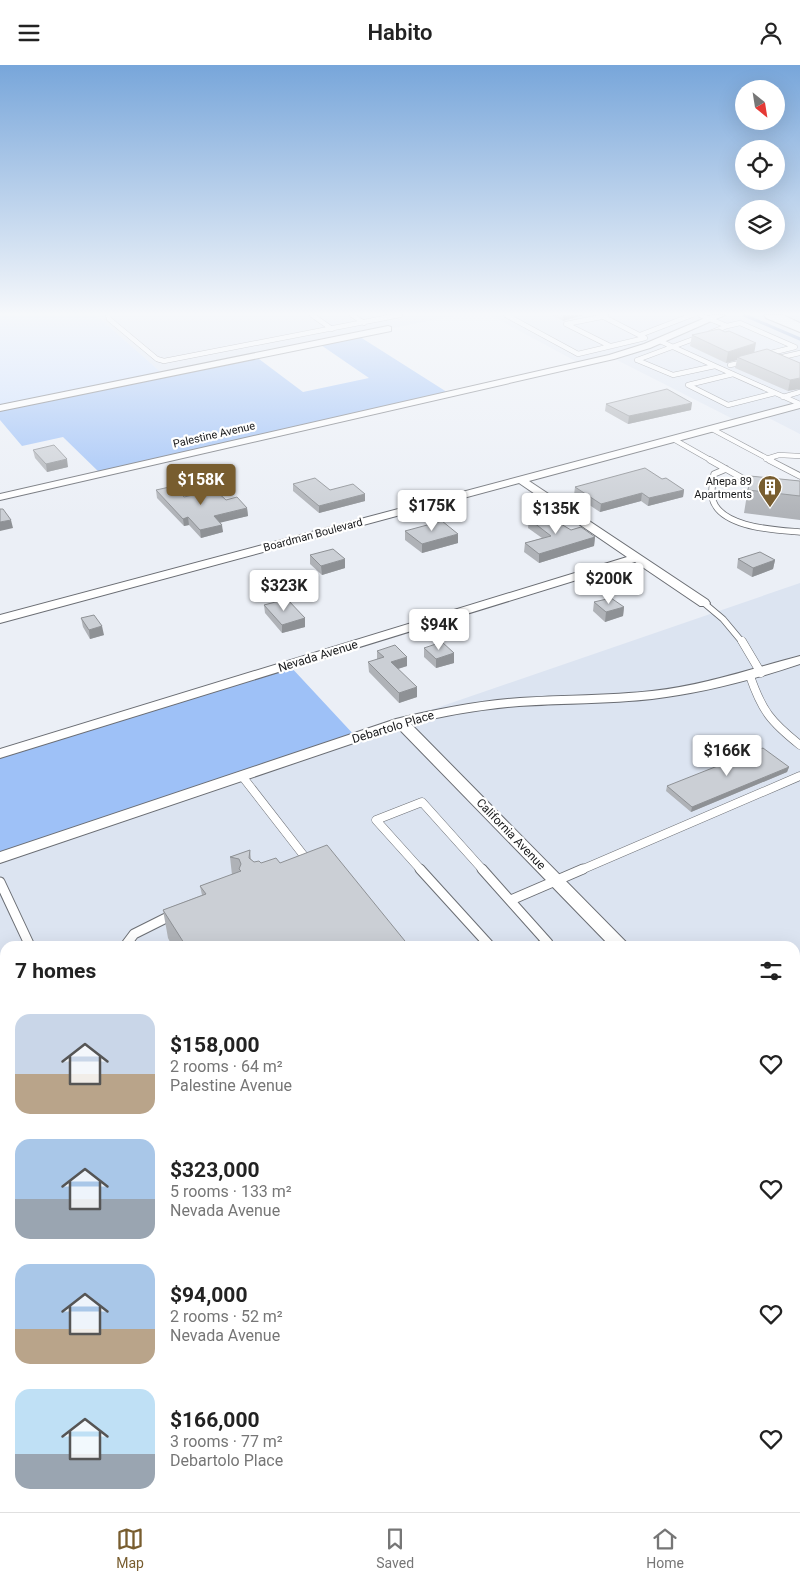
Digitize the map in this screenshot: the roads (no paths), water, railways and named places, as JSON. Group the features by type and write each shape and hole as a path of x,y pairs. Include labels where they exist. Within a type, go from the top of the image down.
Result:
{"street":[{"path":"0,408 125,383"},
{"name":"Palestine Avenue","path":"0,497 499,383"},
{"name":"Boardman Boulevard","path":"0,619 675,440 800,405"},
{"path":"521,480 704,603"},
{"name":"Nevada Avenue","path":"0,754 635,558"},
{"name":"Debartolo Place","path":"0,858 401,722 456,710 505,703 655,695 700,688 800,660"},
{"name":"California Avenue","path":"401,722 615,941"}],"lane":[{"path":"698,383 688,385 728,405 775,393"},
{"path":"752,383 800,405"},
{"path":"783,397 800,392"},
{"path":"712,429 800,477"},
{"path":"675,440 765,491"},
{"path":"766,459 779,455 800,456"},
{"path":"726,469 714,474 712,499 721,511 732,519 749,525 800,533"},
{"path":"704,603 742,638 755,674 761,708 779,729 800,745"},
{"path":"242,776 305,866"},
{"path":"511,900 800,776"},
{"path":"485,941 376,820 422,802 546,941"},
{"path":"0,882 28,941"},
{"path":"129,941 134,934 183,909"}],"place":[{"name":"Ahepa 89 Apartments","path":"770,508"}]}
